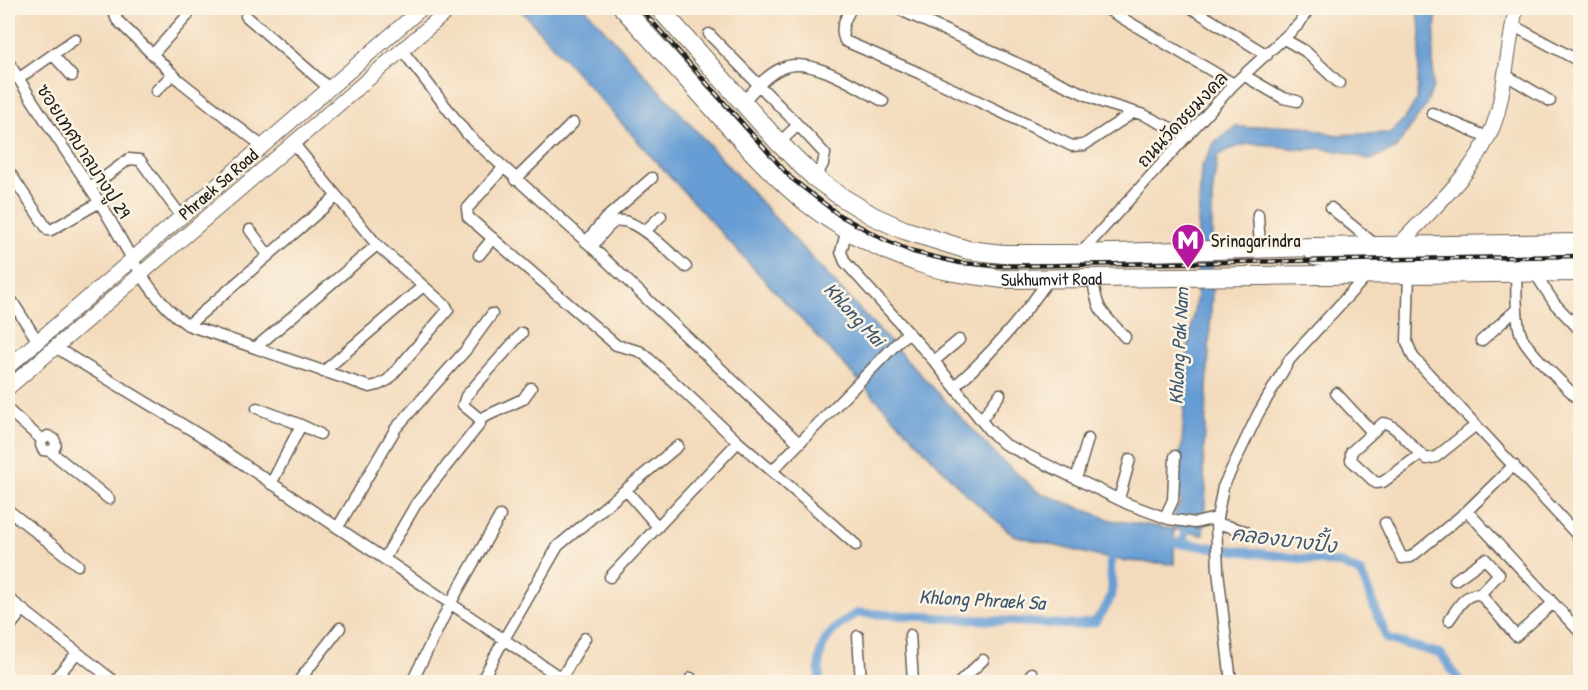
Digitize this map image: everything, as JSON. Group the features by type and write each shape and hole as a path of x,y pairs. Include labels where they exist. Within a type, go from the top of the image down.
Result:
{"highway":[{"name":"Sukhumvit Road","path":"623,8 773,174 798,195 847,230 915,262 950,272 1003,279 1243,276 1374,260 1398,246 1581,243"},
{"name":"Sukhumvit Road","path":"659,8 778,143 814,178 873,216 904,231 936,242 968,250 1003,254 1278,248 1374,260 1409,273 1581,272"},
{"path":"1374,260 1581,256"}],"main road":[{"name":"Phraek Sa Road","path":"8,367 422,8"},
{"name":"Phraek Sa Road","path":"8,388 451,8"},
{"path":"1398,246 1461,177 1474,161 1487,137 1498,112 1516,8"}],"street":[{"path":"122,8 115,18 173,74 262,146"},
{"path":"851,8 842,25 841,33 845,41 919,73 1072,146 1084,145 1134,112"},
{"path":"896,8 1104,103 1144,115 1187,136"},
{"path":"1105,8 1234,84"},
{"name":"ถนนวัดชยมงคล","path":"1080,254 1234,84 1299,24 1309,8"},
{"path":"1193,9 1267,55"},
{"path":"153,54 188,15"},
{"path":"246,16 329,88"},
{"path":"1512,25 1580,61"},
{"path":"709,34 825,154 823,164 814,178"},
{"path":"18,79 75,39"},
{"path":"1284,39 1305,51 1339,83"},
{"path":"402,50 467,134 589,245 799,443"},
{"path":"53,55 72,76"},
{"name":"ซอยเทศบาลบางปู 29","path":"8,61 100,202 140,274 172,312 188,325"},
{"path":"743,102 780,68 789,65 807,65 826,72 883,101"},
{"path":"156,91 173,74"},
{"path":"1504,74 1550,101"},
{"path":"1245,76 1284,98 1297,101"},
{"path":"1432,113 1487,137"},
{"path":"515,180 573,123"},
{"path":"778,143 798,125"},
{"path":"293,143 376,245 446,306 447,314 388,380 378,386 370,387 188,325 336,197"},
{"path":"90,188 129,159 140,160 181,216"},
{"path":"502,168 466,213 616,345 639,351 645,355 738,442 856,545"},
{"path":"8,170 48,230 100,202"},
{"path":"589,245 605,219 652,178"},
{"path":"1231,682 1214,522 1223,487 1258,414 1290,359 1374,260 1331,208"},
{"path":"1252,249 1258,214"},
{"path":"645,231 661,216"},
{"path":"589,245 618,221 631,223 645,231 686,267"},
{"path":"250,230 267,255"},
{"path":"847,230 841,252 842,257 1004,444 1119,499 1167,518 1196,523 1214,522 1245,531"},
{"path":"479,255 493,238"},
{"path":"255,348 376,245"},
{"path":"1525,272 1517,309 1520,334 1527,345 1581,401"},
{"path":"1525,272 1581,330"},
{"path":"1409,273 1407,338 1413,357 1581,538"},
{"path":"955,386 969,374 1030,306 1050,278"},
{"path":"1093,278 1096,302 1100,310 1125,337"},
{"path":"322,372 422,287"},
{"path":"8,295 38,340"},
{"path":"1481,340 1517,309"},
{"path":"338,527 396,428 465,351 492,314"},
{"path":"772,471 908,332"},
{"path":"480,419 464,405 463,401 522,333"},
{"path":"934,361 959,340"},
{"path":"55,346 156,407 338,527 564,681 585,638"},
{"path":"480,419 523,399 531,388"},
{"path":"1336,393 1372,432"},
{"path":"981,420 999,394"},
{"path":"256,408 320,434"},
{"path":"8,410 42,440 43,450 51,451 109,499"},
{"path":"384,559 416,504 480,424 480,419"},
{"path":"1420,455 1383,482 1376,483 1352,460 1350,455 1372,432 1387,422 1420,455 1427,459 1436,457 1476,425"},
{"path":"271,484 301,425"},
{"path":"1076,479 1088,439"},
{"path":"610,577 738,442"},
{"path":"481,682 558,546 678,446"},
{"path":"1167,518 1173,500 1175,456"},
{"path":"1119,499 1130,459"},
{"path":"1385,523 1398,553 1406,559 1417,554 1467,511 1514,465"},
{"path":"626,490 658,527"},
{"path":"8,510 78,565"},
{"path":"1467,511 1581,632"},
{"path":"412,682 450,604 500,516"},
{"path":"1449,620 1465,598 1473,594 1480,594 1499,574 1485,559 1455,580"},
{"path":"1480,594 1516,636 1553,603"},
{"path":"8,598 115,682"},
{"path":"8,629 23,610"},
{"path":"298,682 340,628"},
{"path":"910,635 913,682"},
{"path":"858,636 861,682"},
{"path":"52,682 77,653"},
{"path":"960,682 983,660"}],"water":[{"name":"Khlong Mai","path":"519,8 585,8 816,263 998,457 1038,492 1111,520 1174,529 1174,564 1101,557 1013,535 964,492 780,297"},
{"path":"1416,8 1437,8 1433,87 1425,107 1395,149 1370,160 1346,152 1320,148 1304,149 1248,144 1228,150 1217,157 1212,198 1212,290 1203,469 1206,489 1203,535 1174,529 1175,511 1182,501 1175,494 1182,444 1188,347 1197,295 1201,168 1215,142 1236,126 1249,128 1268,125 1304,126 1335,135 1390,133 1405,119 1417,99 1421,30"}],"waterway":[{"name":"Khlong Pak Nam","path":"1184,545 1185,520"},
{"name":"คลองบางปิ้ง","path":"1163,541 1342,564 1361,573 1387,639 1441,654 1460,682"},
{"name":"Khlong Phraek Sa","path":"820,682 820,658 825,641 831,633 857,613 1075,625 1095,622 1110,597 1111,558"}],"railway":[{"path":"640,8 791,178 839,215 913,252 960,263 1004,266 1580,256"}],"place":[{"name":"Srinagarindra","path":"1188,269"}]}
